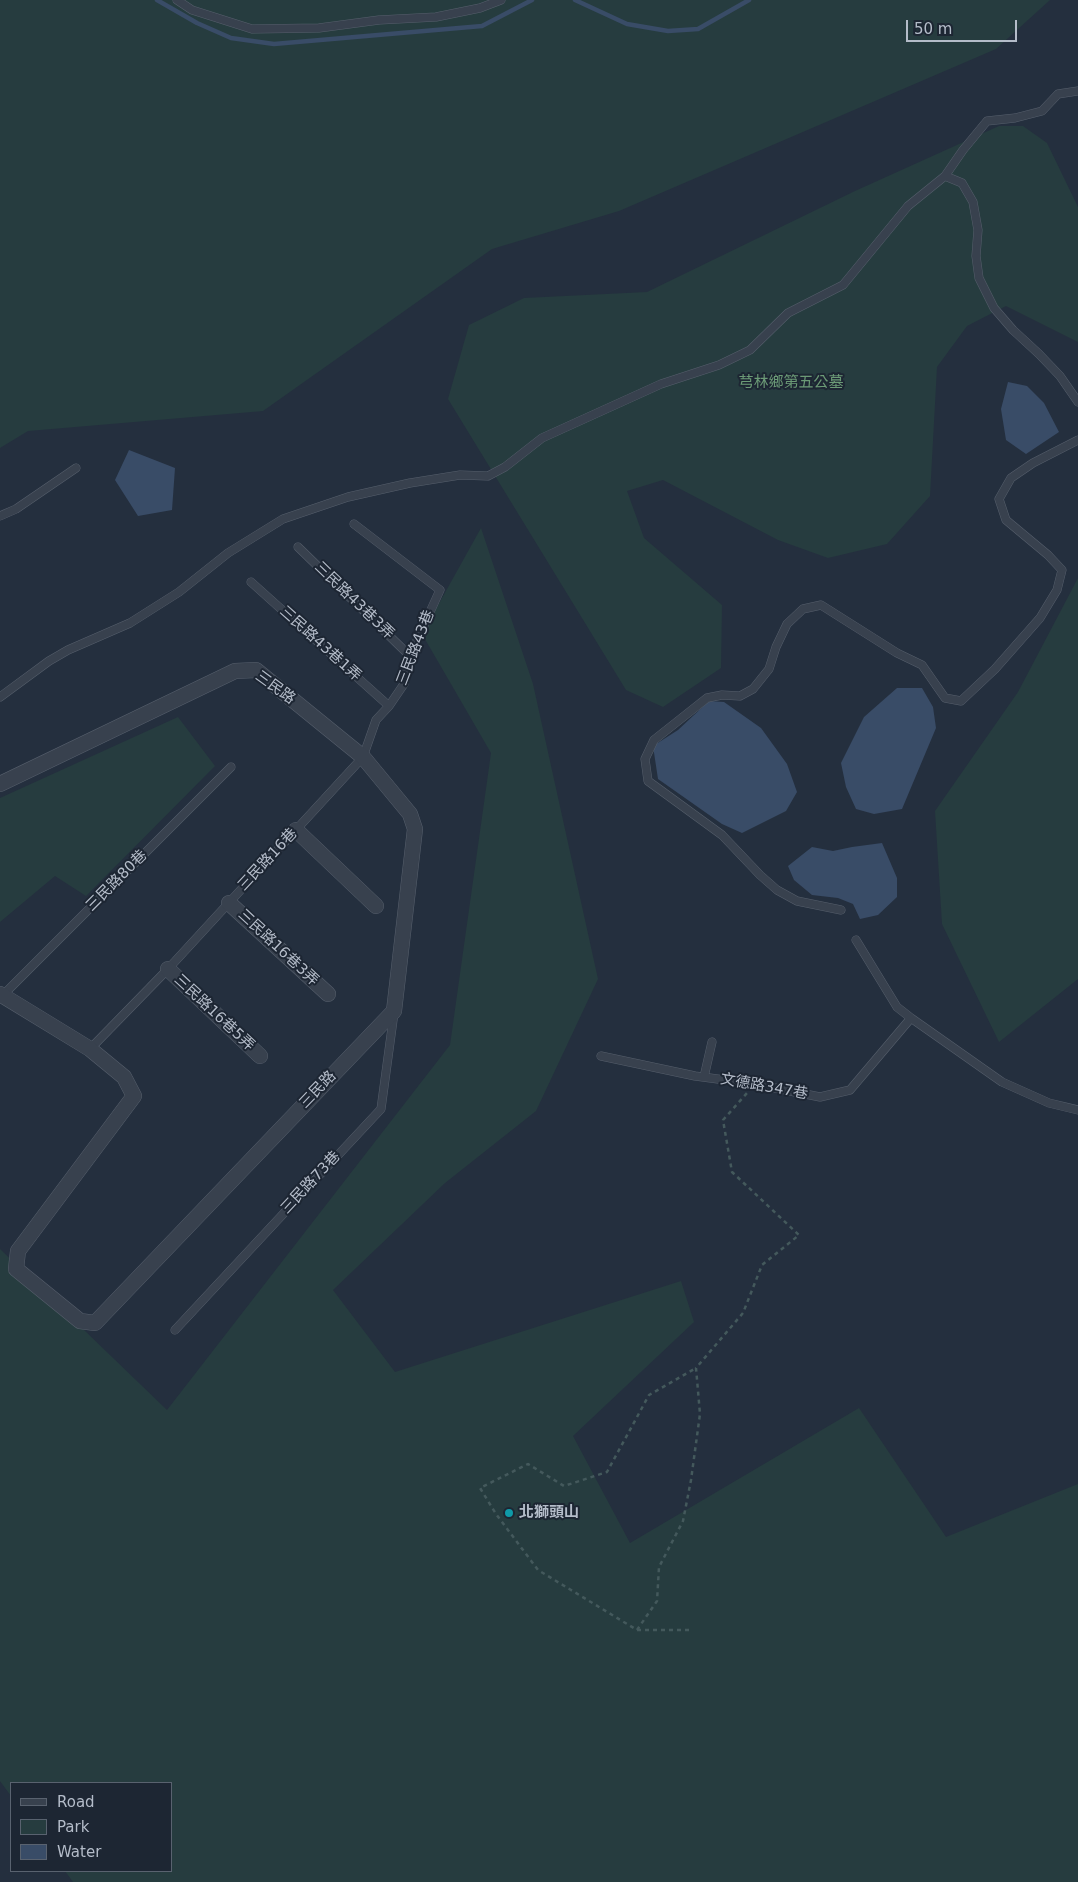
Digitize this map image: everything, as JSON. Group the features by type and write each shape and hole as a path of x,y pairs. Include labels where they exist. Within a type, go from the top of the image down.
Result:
{"street":[{"name":"三民路","path":"0,784 235,671 256,670 363,757 410,814 415,829 394,1011 95,1323 80,1321 16,1269 18,1251 134,1096 124,1077 90,1049 1,994"},
{"path":"296,830 376,906"},
{"name":"三民路16巷3弄","path":"229,903 328,994"},
{"name":"三民路16巷5弄","path":"168,969 260,1056"}],"lane":[{"path":"177,0 192,10 252,29 319,28 379,20 436,17 480,8 501,0"},
{"path":"0,698 49,661 68,650 130,623 179,592 228,553 283,519 348,497 410,483 460,475 488,476 505,467 542,438 661,384 719,365 750,350 788,313 843,285 908,206 945,176 987,121 1015,118 1042,111 1058,94 1078,91"},
{"path":"945,176 962,183 973,202 978,230 976,256 979,278 994,308 1013,330 1060,376 1078,402"},
{"path":"841,910 797,901 777,890 722,835 648,781 645,759 654,740 708,698 722,695 740,696 753,690 769,670 776,647 787,624 803,609 821,605 897,653 922,665 945,698 961,701 995,669 1040,618 1057,590 1062,570 1048,555 1006,520 999,499 1011,478 1033,463 1078,440"},
{"path":"0,516 16,509 76,468"},
{"name":"三民路43巷","path":"354,524 440,590 410,656 404,684 389,706 376,720 363,757"},
{"name":"三民路43巷3弄","path":"298,547 410,656"},
{"name":"三民路43巷1弄","path":"251,582 389,706"},
{"name":"三民路16巷","path":"90,1049 168,969 363,757"},
{"name":"三民路80巷","path":"1,994 231,767"},
{"path":"856,940 897,1007 911,1018 1002,1082 1049,1103 1078,1110"},
{"name":"三民路73巷","path":"174,1330 381,1109 394,1011"},
{"name":"文德路347巷","path":"601,1056 704,1077 755,1084 820,1097 850,1090 911,1018"},
{"path":"704,1077 712,1042"}],"path":[{"path":"689,1630 637,1630 538,1570 496,1514 480,1488 528,1464 564,1486 607,1472 649,1395 696,1368 743,1313 762,1264 799,1235 732,1172 723,1120 755,1084"},
{"path":"637,1630 657,1601 659,1567 683,1521 700,1414 696,1368"}],"green space":[{"path":"0,0 1050,0 996,49 619,211 492,249 263,411 28,431 0,448"},
{"name":"芎林鄉第五公墓","path":"999,126 1023,126 1047,143 1078,207 1078,342 1006,306 967,326 937,367 930,496 887,544 828,558 778,540 663,480 627,491 644,538 722,605 721,668 663,707 626,690 448,399 469,325 524,298 647,292 855,191"},
{"path":"481,528 533,684 598,979 536,1111 445,1183 333,1290 395,1372 681,1281 694,1322 573,1436 630,1543 859,1408 946,1537 1078,1484 1078,1882 73,1882 66,1872 172,1872 172,1782 10,1782 10,1795 0,1781 0,1249 167,1410 450,1045 491,753 422,634"},
{"path":"1078,578 1078,979 999,1042 942,924 935,811 1018,692"},
{"path":"178,717 215,766 86,896 55,876 0,922 0,798"}],"water":[{"path":"1008,382 1027,386 1044,403 1059,432 1026,454 1006,440 1001,409"},
{"path":"129,450 175,468 172,510 138,516 115,480"},
{"path":"897,688 922,688 933,707 936,728 902,809 874,814 856,809 846,787 841,763 864,717"},
{"path":"709,701 724,702 761,728 787,764 797,792 786,811 742,833 722,824 658,779 653,746 678,730"},
{"path":"882,843 897,878 897,897 878,915 860,919 853,904 838,898 812,895 794,880 788,866 812,847 833,851"}],"waterway":[{"path":"157,0 197,23 231,38 274,44 482,26 532,0"},
{"path":"575,0 627,24 668,31 698,29 749,0"}],"place":[{"name":"北獅頭山","path":"509,1513"}]}
